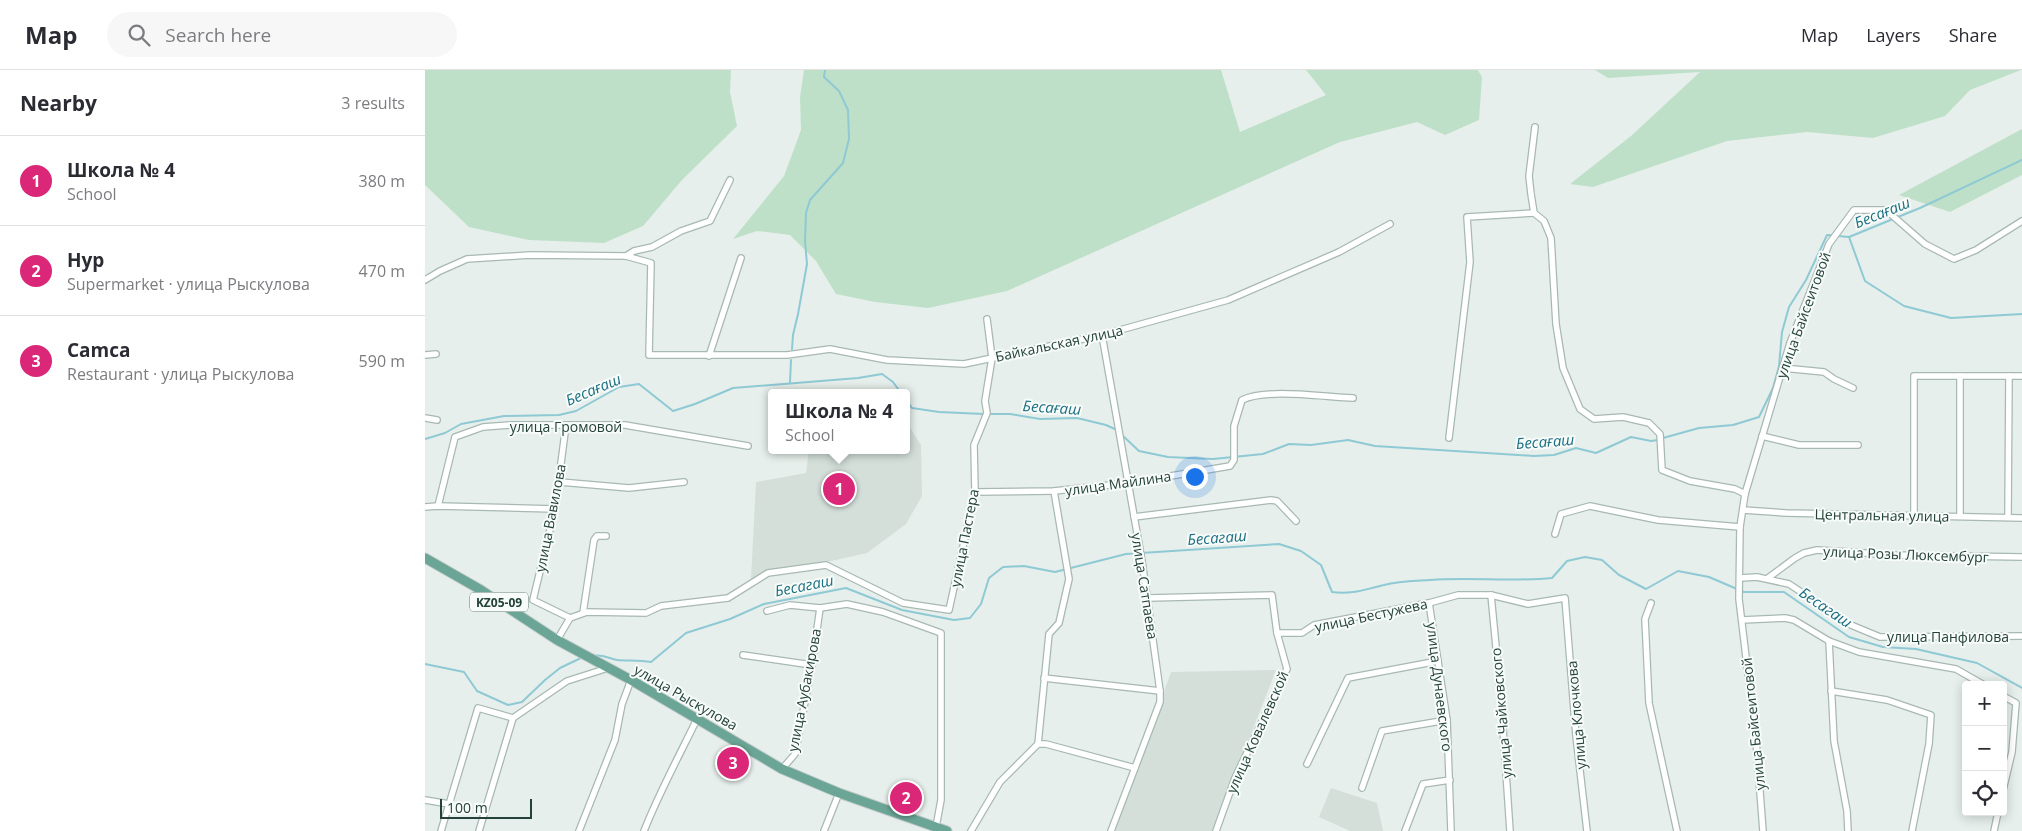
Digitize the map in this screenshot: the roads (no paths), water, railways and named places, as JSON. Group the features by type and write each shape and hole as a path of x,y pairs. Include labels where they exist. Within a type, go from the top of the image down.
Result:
{"main road":[{"name":"улица Рыскулова","path":"425,558 481,590 557,640 631,680 782,769 839,793 947,831"}],"street":[{"path":"1535,127 1529,176 1535,213 1543,221 1551,238 1556,324 1561,359 1580,409 1594,419 1623,418 1649,423 1660,434 1662,470 1690,481 1735,489 1745,494"},
{"path":"425,280 467,258 530,255 626,256 634,251 653,247 681,230 710,220 731,180"},
{"name":"улица Байсеитовой","path":"1763,831 1756,740 1739,599 1740,527 1745,494 1790,343 1829,244 1854,210 1886,210 1925,244 1954,259 1976,250 2022,221"},
{"path":"1449,438 1470,262 1467,217 1535,213"},
{"name":"Байкальская улица","path":"626,256 651,263 649,355 787,355 830,349 887,360 964,364 1102,336 1228,300 1339,252 1390,224"},
{"path":"709,356 741,258"},
{"name":"улица Пастера","path":"583,613 646,613 661,606 728,598 768,573 826,565 903,603 949,610 975,492 974,445 987,413 985,401 992,358 987,319"},
{"name":"улица Сатпаева","path":"1102,336 1142,561 1160,691 1160,702 1111,831"},
{"path":"425,355 436,354"},
{"path":"1783,368 1825,372 1834,379 1853,388"},
{"path":"1913,515 1914,376 2022,376"},
{"path":"1960,376 1960,516"},
{"path":"2008,517 2009,376"},
{"name":"улица Майлина","path":"975,492 1054,491 1129,484 1230,466 1234,460 1234,426 1242,400 1251,395 1270,394 1353,398"},
{"path":"425,418 437,420"},
{"name":"улица Вавилова","path":"566,425 555,509 533,600 569,618"},
{"name":"улица Громовой","path":"438,506 455,437 483,427 625,425 748,446"},
{"path":"1762,436 1799,445 1858,445"},
{"path":"559,482 629,488 684,482"},
{"path":"971,831 1000,782 1037,744 1049,634 1059,623 1069,579 1054,491"},
{"path":"1134,517 1271,500 1277,501 1296,521"},
{"path":"1555,534 1561,514 1590,506 1657,520 1740,527"},
{"path":"425,507 555,509"},
{"name":"Центральная улица","path":"1743,510 1786,513 2022,518"},
{"path":"557,640 569,618 583,613 594,540 597,536 606,536"},
{"name":"улица Розы Люксембург","path":"1768,578 1803,553 1817,550 1896,555 2022,557"},
{"name":"улица Панфилова","path":"1739,581 1768,578 1789,584 1851,625 1880,637 2022,636"},
{"path":"1148,598 1271,595 1277,633"},
{"name":"улица Бестужева","path":"1277,633 1301,633 1314,625 1429,603 1457,595 1491,595 1527,604 1565,598"},
{"name":"улица Чайковского","path":"1491,595 1501,700 1510,831"},
{"name":"улица Клочкова","path":"1565,598 1576,736 1587,831"},
{"name":"улица Дунаевского","path":"1429,603 1447,720 1451,831"},
{"path":"1651,603 1645,619 1649,703 1677,831"},
{"path":"767,611 790,605 820,608 847,604 883,612 941,633 941,800 936,827"},
{"name":"улица Аубакирова","path":"782,769 795,754 820,608"},
{"path":"1742,620 1785,618 1794,620 1829,641 1859,652 1956,669 1977,681"},
{"name":"улица Ковалевской","path":"1216,831 1235,778 1287,669 1277,633"},
{"path":"1829,641 1834,741 1847,812 1848,831"},
{"path":"743,655 811,665"},
{"path":"1307,764 1348,678 1438,661"},
{"path":"479,831 513,718 567,681 608,668"},
{"path":"1044,678 1160,691"},
{"path":"579,831 615,740 622,704 631,680"},
{"path":"1831,692 1887,700 1931,715 1929,744 1912,831"},
{"path":"2007,698 2016,703 2012,752 2007,773"},
{"path":"441,831 477,708 513,718"},
{"path":"644,831 655,804 664,790 697,719"},
{"path":"1362,788 1382,730 1447,720"},
{"path":"1037,744 1046,744 1135,768"},
{"path":"1405,831 1423,784 1450,780"},
{"path":"825,831 839,793"},
{"path":"425,800 449,804"},
{"path":"1994,831 1997,816"}],"waterway":[{"path":"792,349 807,264 805,241 806,213 810,200 843,163 849,139 848,110 839,91 824,77 825,70"},
{"name":"Бесағаш","path":"1663,438 1699,428 1733,425 1759,417 1773,388 1779,366 1782,332 1789,307 1806,280 1827,235 1849,237 1920,208 2022,160"},
{"path":"1849,237 1865,281 1904,306 1951,318 2022,314"},
{"path":"790,382 791,360"},
{"name":"Бесағаш","path":"425,439 445,433 461,424 504,416 559,415 576,411 619,387 639,384 673,411 733,388 858,378 882,374 893,382 898,389"},
{"name":"Бесағаш","path":"910,405 912,408 939,412 984,414"},
{"name":"Бесағаш","path":"989,414 1010,414 1040,419 1077,418 1106,425 1117,430"},
{"name":"Бесағаш","path":"1122,435 1139,451 1168,457 1213,459 1263,454 1289,444 1311,445 1348,440 1375,446 1534,456 1554,455 1576,448 1596,453 1631,437 1651,441 1658,440"},
{"name":"Бесагаш","path":"592,656 651,662 686,633 730,619 764,604 846,588 902,610 954,620 970,618 981,604 989,578 1003,567 1024,566 1055,572 1126,554 1279,544 1301,551 1321,565 1332,592 1339,593 1413,581 1552,578 1567,561 1585,557 1602,560 1619,575 1646,589 1678,571 1709,577 1744,592 1784,592 1849,637 1883,647 1916,649 1977,663 2022,688"},
{"name":"Бесагаш","path":"425,664 464,672 477,691 508,705 522,702 560,668 583,657"}],"place":[{"name":"Школа № 4","path":"839,489"},
{"name":"Camca","path":"733,763"},
{"name":"Hyp","path":"906,798"}]}
